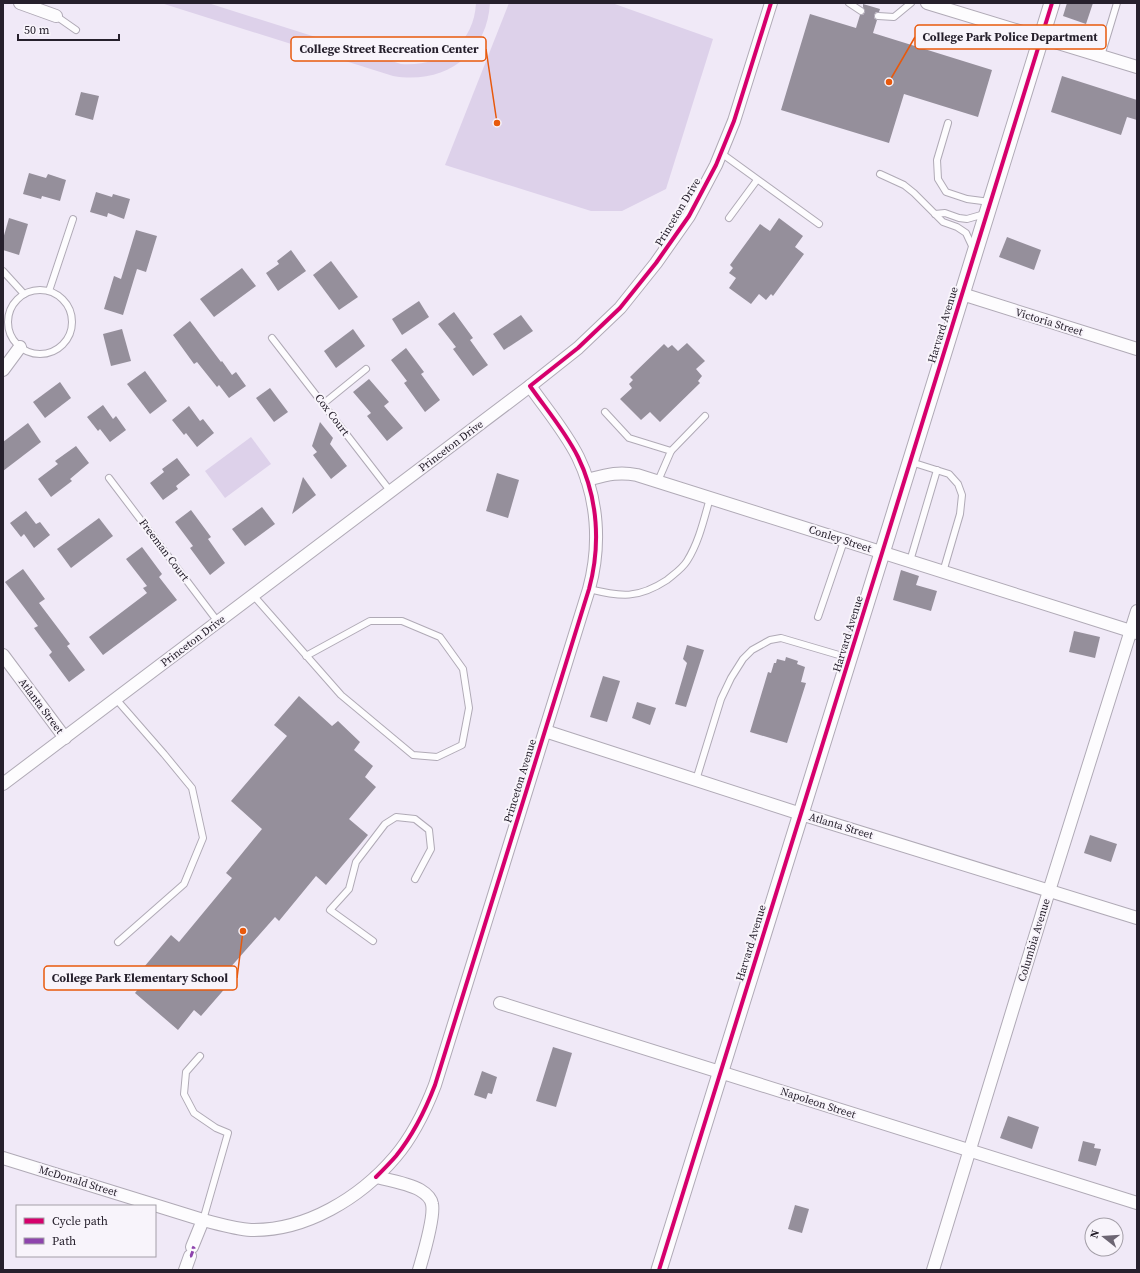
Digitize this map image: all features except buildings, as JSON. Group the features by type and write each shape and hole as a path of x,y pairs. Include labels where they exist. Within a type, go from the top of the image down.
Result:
{"street":[{"path":"20,3 56,16"},
{"name":"Princeton Drive","path":"3,784 530,386 578,348 620,308 656,264 689,216 716,165 734,121 771,3"},
{"path":"927,3 1137,67"},
{"name":"Harvard Avenue","path":"659,1270 1052,3"},
{"name":"Victoria Street","path":"962,294 1137,349"},
{"path":"3,370 20,347"},
{"name":"Princeton Avenue","path":"376,1177 396,1156 410,1136 425,1109 435,1085 589,588 595,561 597,535 594,508 587,480 578,457 566,435 530,386"},
{"name":"Conley Street","path":"587,480 624,472 637,475 1134,632"},
{"name":"Columbia Avenue","path":"933,1270 1049,891 1134,632 1137,611"},
{"name":"Atlanta Street","path":"3,655 64,738"},
{"name":"Atlanta Street","path":"545,731 801,814 1137,918"},
{"name":"Napoleon Street","path":"500,1002 1137,1203"},
{"name":"McDonald Street","path":"3,1158 155,1205"},
{"path":"376,1177 420,1190 427,1195 432,1203 432,1213 419,1270"},
{"name":"McDonald Street","path":"156,1205 228,1226 251,1230 274,1228 295,1224 315,1217 337,1206 376,1177"},
{"path":"185,1270 203,1220"}],"lane":[{"path":"850,3 861,11"},
{"path":"878,16 894,17 911,3"},
{"path":"1101,56 1117,3"},
{"path":"56,16 76,30"},
{"path":"935,214 945,213 959,218 967,218 980,215 989,207 946,192 938,179 937,160 948,123"},
{"path":"721,153 819,224"},
{"path":"880,174 904,185 943,222 957,227 966,233 975,252"},
{"path":"729,218 757,180"},
{"path":"49,291 73,219"},
{"path":"3,271 24,294"},
{"path":"40,290 49,291 58,295 66,302 70,311 72,322 71,332 66,341 59,348 50,353 39,354 29,352 20,347 13,340 9,330 8,320 11,310 16,301 24,294 40,290"},
{"name":"Cox Court","path":"272,338 391,492"},
{"path":"323,404 366,369"},
{"path":"605,412 629,438 671,451"},
{"path":"658,482 671,451 705,416"},
{"path":"910,462 949,474 958,484 962,495 960,514 944,572"},
{"path":"910,561 938,470"},
{"name":"Freeman Court","path":"109,478 218,622"},
{"path":"589,588 610,594 641,594 677,573 686,562 698,539 710,498"},
{"path":"818,617 844,540"},
{"path":"253,595 306,656 341,695 413,755 437,757 462,745 469,708 463,669 440,637 402,621 370,621 306,656"},
{"path":"696,780 720,699 743,659 752,650 770,640 781,638 850,658"},
{"path":"116,699 192,788 203,838 184,884 118,942"},
{"path":"373,941 330,910 349,889 356,862 385,824 396,817 416,819 429,830 431,849 415,880"},
{"path":"200,1056 186,1072 184,1094 194,1113 216,1128 228,1133 203,1220"}],"shaded area":[{"path":"161,3 208,3 401,64 415,64 429,62 441,57 462,42 469,31 474,18 476,3 490,3 487,22 481,38 471,52 459,63 445,71 429,76 411,78 393,76"},
{"path":"509,3 612,3 713,39 666,189 622,211 591,211 445,165"},
{"path":"251,437 271,464 225,498 205,471"}],"marked path":[{"path":"190,1256 194,1248 192,1247"}],"cycle path":[{"path":"376,1177 396,1156 408,1140 423,1113 435,1085 593,572 596,522 590,489 585,473 567,438 530,386 578,348 620,308 656,263 689,216 716,165 734,121 771,3"},
{"path":"659,1270 1052,3"}],"place":[{"name":"College Park Police Department","path":"889,82"},
{"name":"College Street Recreation Center","path":"497,123"},
{"name":"College Park Elementary School","path":"243,931"}]}
